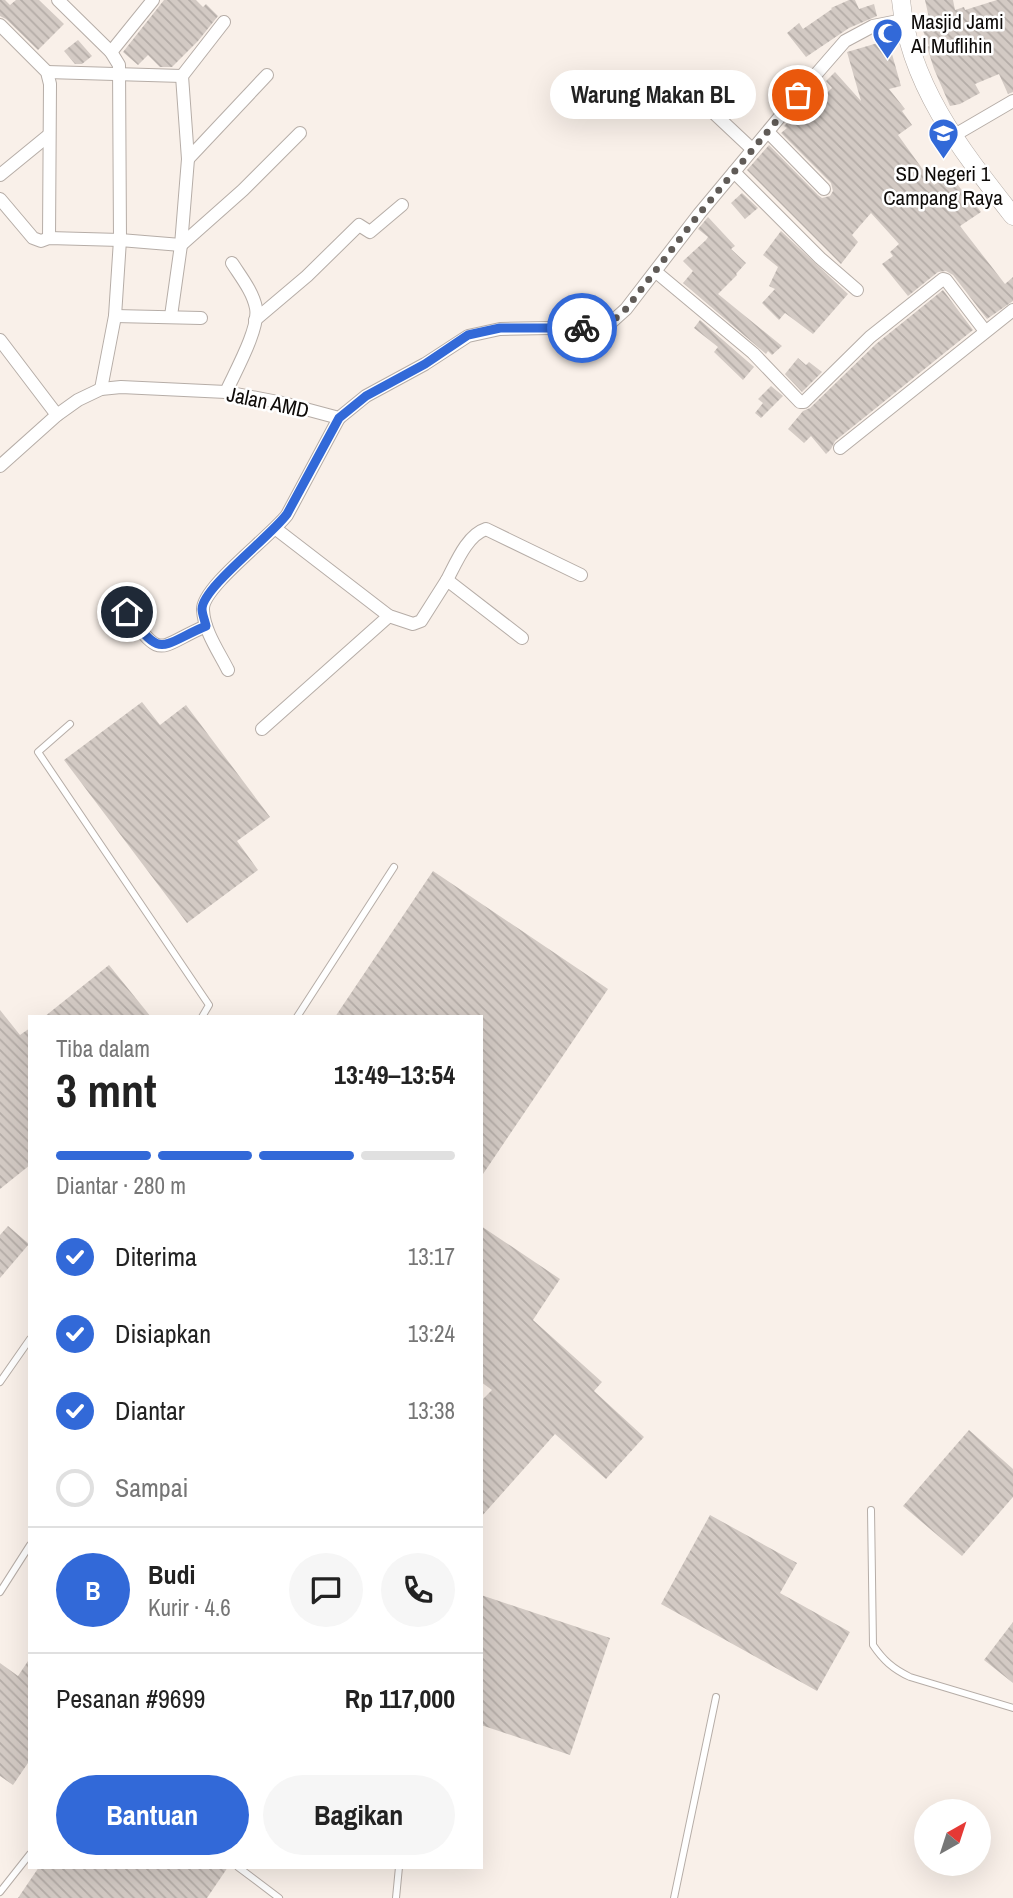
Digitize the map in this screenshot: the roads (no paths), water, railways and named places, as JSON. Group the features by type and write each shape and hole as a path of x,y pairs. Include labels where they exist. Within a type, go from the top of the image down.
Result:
{"main road":[{"path":"901,0 903,20 917,70 953,136 1013,216"}],"street":[{"path":"58,0 111,52 119,65 120,240 115,316 101,389"},
{"path":"111,52 153,0"},
{"name":"Jalan AMD","path":"0,466 57,415 78,400 101,389 121,387 226,392 339,418 366,396 425,364 468,335 500,328 606,327 626,309 752,149 845,41 873,26 903,20"},
{"path":"171,317 181,245 188,159 181,76 224,22"},
{"path":"0,25 47,72 50,84 49,238"},
{"path":"47,72 181,76"},
{"path":"188,159 267,75"},
{"path":"686,87 752,149"},
{"path":"953,136 1013,101"},
{"path":"768,132 824,190"},
{"path":"0,199 33,238 41,241 49,238 120,240 181,245 243,190 300,133"},
{"path":"0,175 49,135"},
{"path":"734,172 820,258 857,290"},
{"path":"255,320 307,276 359,225 370,232 402,205"},
{"path":"226,392 257,312 254,300 232,263"},
{"path":"656,272 753,353 800,402 804,402 870,337 943,279 985,331"},
{"path":"839,448 1013,310"},
{"path":"115,316 201,318"},
{"path":"0,340 57,415"},
{"path":"228,670 206,626 202,608 207,594 276,529 287,514 339,418"},
{"path":"276,529 389,615 413,624 421,621 471,540 478,532 486,529 581,575"},
{"path":"447,580 522,638"},
{"path":"127,612 146,638 153,644 164,646 206,626"},
{"path":"262,729 389,615"}],"lane":[{"path":"70,724 38,752 209,1005 203,1015"},
{"path":"297,1015 394,867"},
{"path":"0,1382 28,1342"},
{"path":"871,1510 873,1645 882,1658 895,1670 910,1677 1013,1708"},
{"path":"0,1592 28,1548"},
{"path":"674,1898 716,1697"},
{"path":"0,1892 28,1857"},
{"path":"241,1869 279,1898"},
{"path":"396,1898 399,1869"}],"place":[{"name":"Masjid Jami Al Muflihin","path":"888,60"},
{"name":"Warung Makan BL","path":"798,95"},
{"name":"SD Negeri 1 Campang Raya","path":"943,160"}]}
